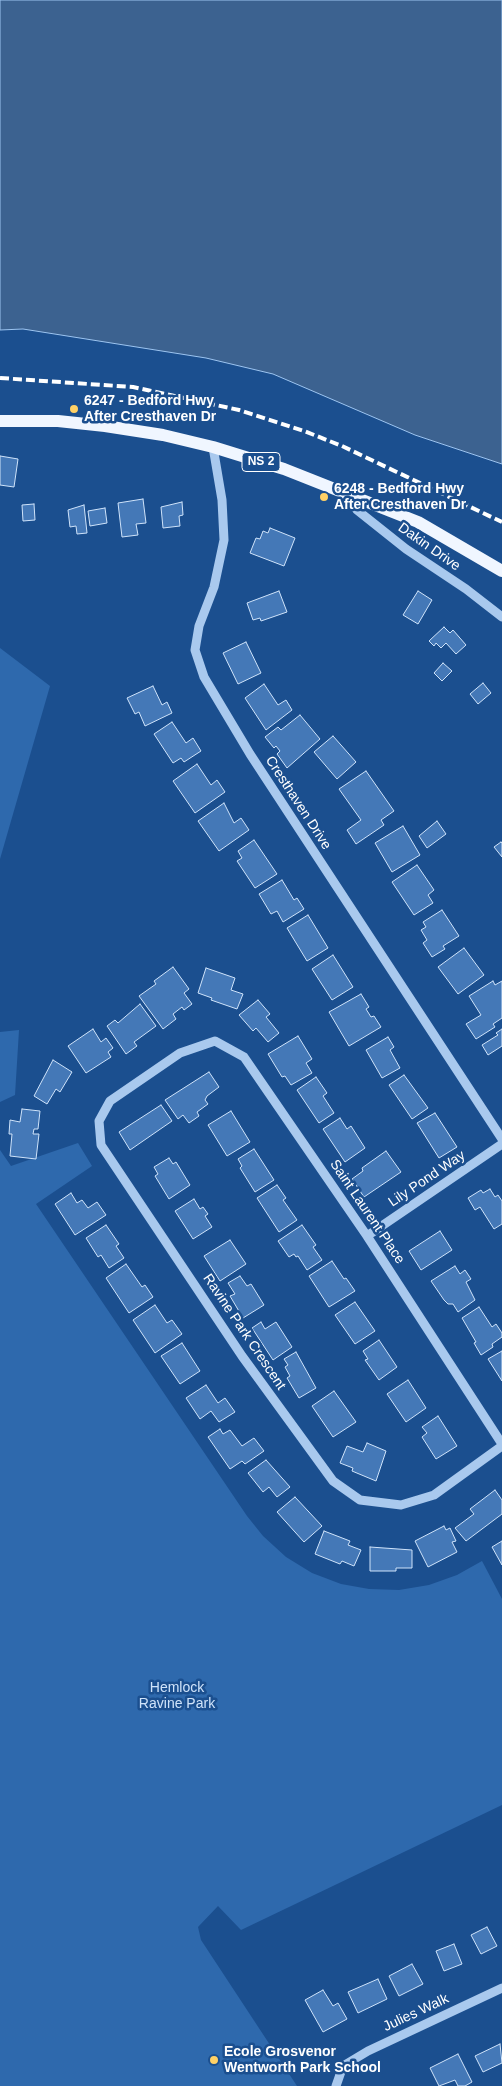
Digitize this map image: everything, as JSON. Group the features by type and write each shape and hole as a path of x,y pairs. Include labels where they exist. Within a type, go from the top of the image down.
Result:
{"main road":[{"name":"NS 2","path":"0,421 58,421 105,426 163,435 213,447 284,469 418,522 502,571"}],"street":[{"name":"Cresthaven Drive","path":"213,447 222,500 224,540 214,586 199,626 196,650 204,677 250,754 502,1139"},
{"name":"Dakin Drive","path":"347,493 357,510 406,549 466,589 502,618"},
{"name":"Saint Laurent Place","path":"180,1053 215,1041 244,1057 367,1236 502,1445"},
{"name":"Ravine Park Crescent","path":"180,1053 110,1101 99,1121 101,1145 242,1356 333,1481 360,1500 401,1505 434,1495 502,1445"},
{"name":"Lily Pond Way","path":"367,1236 502,1144"},
{"name":"Julies Walk","path":"336,2086 343,2066 368,2051 502,1988"}],"green space":[{"path":"0,648 50,686 0,859"},
{"path":"19,1030 15,1095 0,1102 0,1032"},
{"name":"Hemlock Ravine Park","path":"78,1143 92,1166 36,1204 247,1516 263,1536 286,1557 312,1573 341,1584 369,1589 399,1590 429,1585 457,1575 482,1561 502,1599 502,1805 241,1930 218,1906 198,1927 201,1940 297,2086 0,2086 0,1150 11,1166"}],"shaded area":[{"path":"0,0 502,0 502,464 415,435 273,374 206,358 23,329 0,330"}],"building":[{"path":"0,456 18,459 14,487 0,485"},
{"path":"143,499 146,523 136,524 138,535 122,537 118,503"},
{"path":"182,502 183,515 179,516 180,526 163,528 161,507"},
{"path":"34,504 35,520 23,521 22,505"},
{"path":"84,505 87,533 77,534 76,526 70,527 68,510"},
{"path":"105,508 107,523 90,526 88,511"},
{"path":"270,528 295,538 284,566 250,553 256,538 260,539 263,531 268,533"},
{"path":"279,591 287,612 261,621 260,618 253,620 247,603"},
{"path":"418,591 432,600 418,624 403,615"},
{"path":"444,627 450,633 453,630 466,645 456,654 446,643 441,648 436,643 434,646 429,641"},
{"path":"246,642 261,673 238,684 223,653"},
{"path":"443,663 452,671 442,681 434,673"},
{"path":"483,683 491,693 478,704 470,694"},
{"path":"264,684 278,705 286,700 292,710 266,730 245,698"},
{"path":"153,686 162,705 167,702 172,713 145,726 139,712 135,714 127,698"},
{"path":"300,715 320,739 287,768 277,754 280,751 276,746 274,748 265,737 278,727 281,730"},
{"path":"172,722 186,743 193,738 201,751 184,762 181,758 173,763 154,734"},
{"path":"333,736 356,762 337,779 314,752"},
{"path":"197,764 211,785 217,780 225,792 195,813 173,781"},
{"path":"366,771 394,811 381,820 384,825 356,844 347,830 361,820 339,789"},
{"path":"224,803 234,823 241,818 249,830 219,851 198,821"},
{"path":"437,821 446,834 427,848 419,836"},
{"path":"403,826 420,855 392,872 375,843"},
{"path":"254,840 277,874 255,888 237,861 242,858 238,851"},
{"path":"502,843 502,857 494,847"},
{"path":"417,865 434,890 428,895 433,903 414,915 392,882"},
{"path":"282,880 294,900 297,898 304,909 283,922 277,911 271,914 259,894"},
{"path":"442,910 459,936 443,946 445,949 432,957 423,943 427,940 421,930 426,927 423,922"},
{"path":"308,915 328,948 307,961 287,928"},
{"path":"464,948 484,975 458,994 438,967"},
{"path":"333,955 353,987 332,1000 312,969"},
{"path":"173,967 189,989 184,993 192,1004 184,1010 182,1007 173,1014 176,1019 163,1029 139,996 156,984 154,981"},
{"path":"206,968 235,978 231,990 243,994 237,1009 211,1000 212,998 198,993"},
{"path":"493,981 495,985 502,981 502,1018 493,1024 495,1027 476,1039 466,1024 481,1015 469,996"},
{"path":"361,994 369,1007 366,1009 371,1017 374,1016 381,1027 349,1046 329,1012"},
{"path":"258,1000 270,1014 266,1017 279,1033 268,1042 256,1028 253,1031 239,1015"},
{"path":"140,1004 156,1026 134,1042 137,1046 126,1054 107,1026 115,1020 118,1023"},
{"path":"93,1029 101,1042 106,1038 113,1048 108,1052 111,1057 86,1073 68,1046"},
{"path":"502,1029 502,1046 488,1055 482,1045 498,1035 496,1033"},
{"path":"298,1036 312,1059 306,1063 312,1073 291,1085 285,1076 282,1077 268,1054"},
{"path":"388,1037 394,1047 390,1050 400,1068 382,1078 366,1050"},
{"path":"53,1060 72,1072 60,1092 56,1089 47,1104 34,1096"},
{"path":"209,1072 219,1087 207,1096 205,1100 208,1104 197,1112 199,1116 189,1123 183,1115 178,1119 165,1100"},
{"path":"404,1075 428,1108 412,1119 389,1085"},
{"path":"316,1077 327,1093 323,1096 334,1113 319,1123 297,1090"},
{"path":"161,1105 172,1121 130,1150 119,1132"},
{"path":"22,1109 40,1111 38,1129 34,1129 33,1134 39,1134 36,1159 10,1156 12,1134 9,1134 10,1120 20,1122"},
{"path":"231,1111 250,1142 227,1156 208,1125"},
{"path":"435,1113 457,1147 439,1158 417,1123"},
{"path":"340,1118 347,1129 351,1126 365,1148 345,1162 323,1129"},
{"path":"254,1149 274,1180 255,1192 240,1168 242,1166 238,1159"},
{"path":"386,1151 401,1172 364,1197 352,1179 363,1171 362,1168"},
{"path":"169,1158 173,1164 176,1162 190,1185 169,1199 155,1176 158,1174 154,1167"},
{"path":"277,1185 286,1198 283,1200 297,1220 279,1232 257,1198"},
{"path":"490,1189 495,1197 498,1195 502,1201 502,1224 494,1229 480,1207 475,1210 468,1198 481,1190 483,1193"},
{"path":"71,1193 77,1203 82,1200 88,1208 97,1202 106,1215 75,1235 55,1204"},
{"path":"194,1199 200,1209 203,1207 208,1214 205,1216 212,1227 193,1239 175,1211"},
{"path":"106,1225 119,1244 116,1246 124,1258 109,1268 101,1255 98,1257 86,1238"},
{"path":"302,1225 316,1245 313,1247 322,1260 307,1270 298,1256 296,1257 294,1254 289,1257 278,1241"},
{"path":"440,1231 452,1250 421,1270 409,1251"},
{"path":"230,1240 246,1264 220,1281 204,1256"},
{"path":"332,1261 355,1291 329,1307 309,1276"},
{"path":"126,1264 142,1287 145,1285 153,1297 129,1313 106,1278"},
{"path":"455,1266 460,1274 465,1270 471,1279 466,1282 475,1300 458,1312 453,1304 448,1304 444,1300 431,1281"},
{"path":"240,1276 247,1286 251,1284 264,1305 243,1318 230,1296 235,1294 228,1283"},
{"path":"355,1302 375,1331 355,1344 335,1315"},
{"path":"155,1305 167,1323 172,1320 182,1334 155,1353 133,1320"},
{"path":"479,1307 492,1327 496,1324 502,1333 502,1337 492,1344 493,1347 481,1355 462,1318"},
{"path":"261,1322 265,1329 276,1322 292,1347 273,1360 252,1328"},
{"path":"379,1340 397,1367 379,1380 365,1360 368,1359 363,1351"},
{"path":"182,1343 200,1371 180,1384 161,1356"},
{"path":"502,1351 502,1381 488,1359"},
{"path":"296,1352 316,1388 299,1398 287,1378 290,1376 285,1367 288,1365 284,1359"},
{"path":"408,1380 426,1408 406,1422 387,1394"},
{"path":"206,1385 218,1403 225,1398 235,1412 219,1422 211,1411 200,1419 186,1398"},
{"path":"334,1391 356,1422 333,1437 312,1406"},
{"path":"438,1416 457,1446 436,1459 422,1437 427,1433 422,1427"},
{"path":"220,1429 223,1434 230,1430 242,1446 254,1438 264,1451 245,1464 242,1461 230,1469 208,1437"},
{"path":"367,1443 386,1451 376,1481 352,1471 353,1468 340,1463 347,1446 363,1452"},
{"path":"266,1460 290,1487 277,1497 269,1487 263,1492 248,1473"},
{"path":"495,1490 502,1500 502,1514 466,1541 455,1528 474,1514 470,1509"},
{"path":"295,1497 322,1526 304,1542 277,1512"},
{"path":"444,1526 446,1530 450,1528 456,1541 452,1542 457,1552 428,1567 415,1541"},
{"path":"324,1531 350,1541 348,1545 361,1550 354,1566 342,1561 340,1564 315,1554"},
{"path":"502,1541 502,1565 492,1547"},
{"path":"370,1547 412,1550 412,1568 396,1568 396,1571 370,1571"},
{"path":"487,1927 497,1946 481,1954 471,1935"},
{"path":"454,1944 462,1964 444,1971 436,1951"},
{"path":"412,1964 423,1984 399,1996 389,1976"},
{"path":"378,1979 387,1999 358,2013 348,1992"},
{"path":"323,1990 333,2006 338,2003 347,2019 323,2032 305,2000"},
{"path":"500,2044 502,2063 483,2072 475,2056"},
{"path":"458,2054 472,2082 465,2086 458,2086 455,2080 439,2086 430,2068"}],"railway":[{"path":"0,378 133,387 239,410 304,431 342,446 502,522"}],"place":[{"name":"6247 - Bedford Hwy After Cresthaven Dr","path":"74,409"},
{"name":"6248 - Bedford Hwy After Cresthaven Dr","path":"324,497"},
{"name":"Ecole Grosvenor Wentworth Park School","path":"214,2060"}]}
